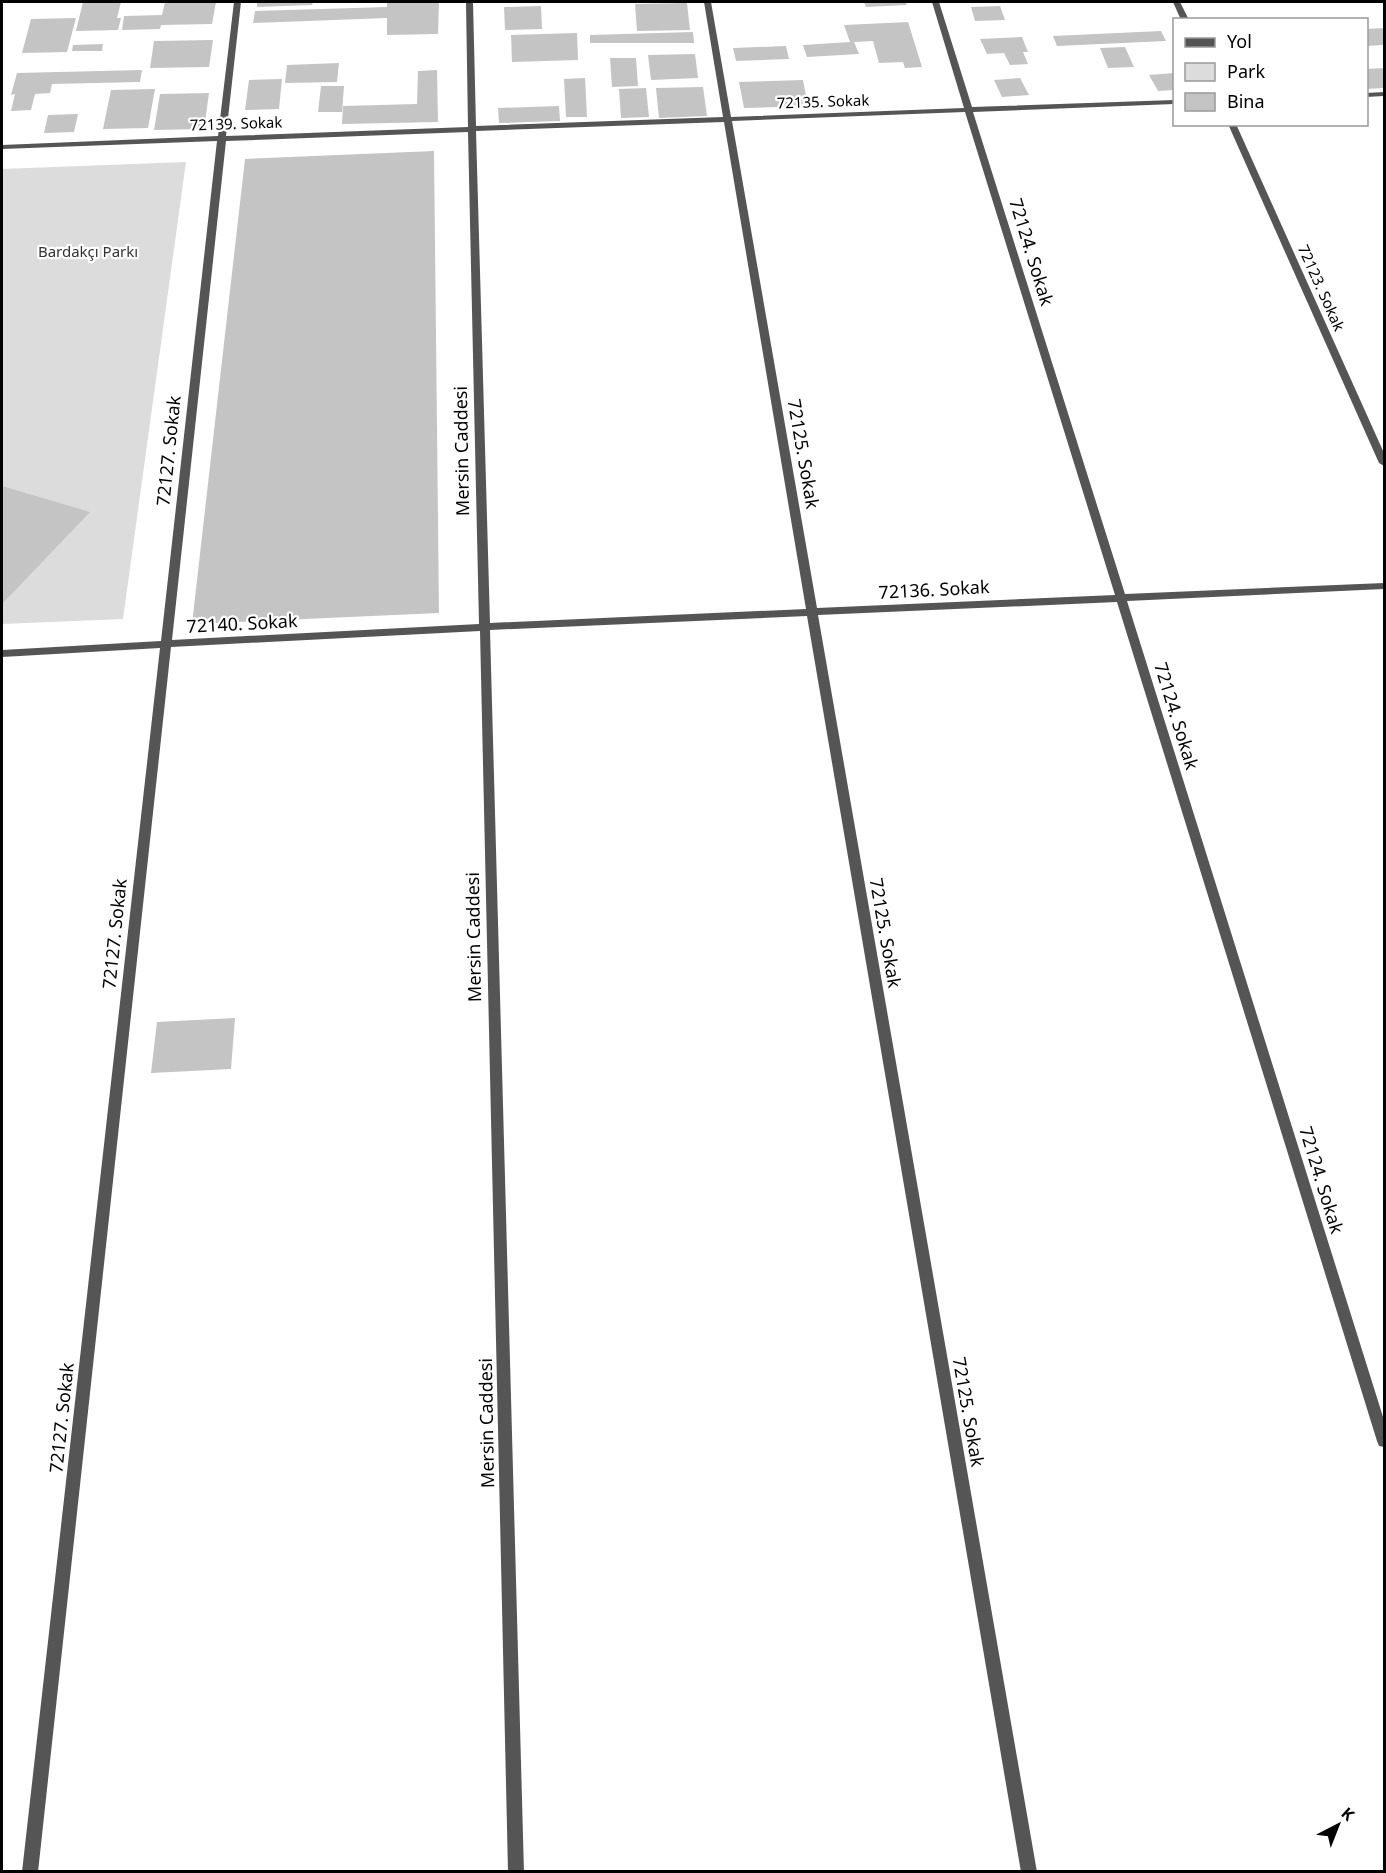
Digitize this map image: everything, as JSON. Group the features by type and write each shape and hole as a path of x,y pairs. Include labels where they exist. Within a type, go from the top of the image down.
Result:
{"street":[{"name":"72127. Sokak","path":"30,1872 237,2"},
{"name":"Mersin Caddesi","path":"469,2 516,1872"},
{"name":"72125. Sokak","path":"706,2 1029,1872"},
{"name":"72124. Sokak","path":"935,2 1384,1441"},
{"path":"1177,2 1184,18"},
{"path":"1368,95 1384,94"},
{"name":"72135. Sokak","path":"472,128 1173,102"},
{"name":"72123. Sokak","path":"1233,126 1384,463"},
{"name":"72139. Sokak","path":"2,147 472,128"},
{"name":"72136. Sokak","path":"484,627 1384,586"},
{"name":"72140. Sokak","path":"2,653 484,627"}],"green space":[{"name":"Bardakçı Parkı","path":"186,162 123,619 2,624 2,169"}],"building":[{"path":"83,2 121,2 117,18 121,18 118,30 76,31"},
{"path":"165,2 216,2 212,24 161,25 160,29 122,30 124,16 162,15"},
{"path":"257,2 313,2 312,5 257,7"},
{"path":"387,2 439,2 438,34 387,35 387,18 253,23 255,11 387,7"},
{"path":"864,2 905,2 907,5 866,7"},
{"path":"687,3 690,30 637,31 635,4"},
{"path":"541,6 542,29 505,30 504,7"},
{"path":"1000,6 1005,20 975,21 971,7"},
{"path":"76,18 67,52 22,53 31,19"},
{"path":"908,22 922,67 905,68 903,62 879,63 873,41 854,42 859,54 807,57 803,45 850,42 844,25"},
{"path":"1384,28 1384,45 1368,46 1368,29"},
{"path":"1161,31 1166,41 1057,46 1053,36"},
{"path":"693,32 694,43 590,43 590,35"},
{"path":"577,33 578,60 512,62 511,35"},
{"path":"1022,37 1028,52 1023,52 1028,64 1010,65 1004,53 987,54 980,39"},
{"path":"213,40 209,67 150,68 154,41"},
{"path":"103,44 102,51 72,51 73,45"},
{"path":"786,46 789,59 736,61 733,48"},
{"path":"1125,47 1134,67 1108,68 1100,48"},
{"path":"695,54 698,78 651,80 648,55"},
{"path":"610,58 636,58 638,86 612,87"},
{"path":"339,63 337,82 285,83 287,65"},
{"path":"1384,68 1384,88 1368,89 1368,69"},
{"path":"142,70 140,82 52,84 50,93 35,94 31,110 11,111 15,94 11,95 17,73"},
{"path":"437,70 438,122 342,124 343,106 417,104 418,71"},
{"path":"1173,73 1173,90 1158,91 1149,75"},
{"path":"585,78 587,117 566,117 564,79"},
{"path":"1020,78 1029,95 1002,97 994,80"},
{"path":"282,79 279,109 245,110 249,80"},
{"path":"803,80 808,106 744,108 739,82"},
{"path":"321,86 344,86 342,112 318,112"},
{"path":"703,87 707,116 659,118 656,88"},
{"path":"646,88 649,117 621,118 619,89"},
{"path":"155,89 148,128 103,129 111,90"},
{"path":"209,93 204,129 154,130 160,94"},
{"path":"559,106 560,121 499,123 498,108"},
{"path":"78,114 74,132 44,133 48,115"},
{"path":"434,151 439,613 192,624 245,159"},
{"path":"2,486 90,512 2,604"},
{"path":"235,1018 231,1069 151,1073 157,1022"}]}
